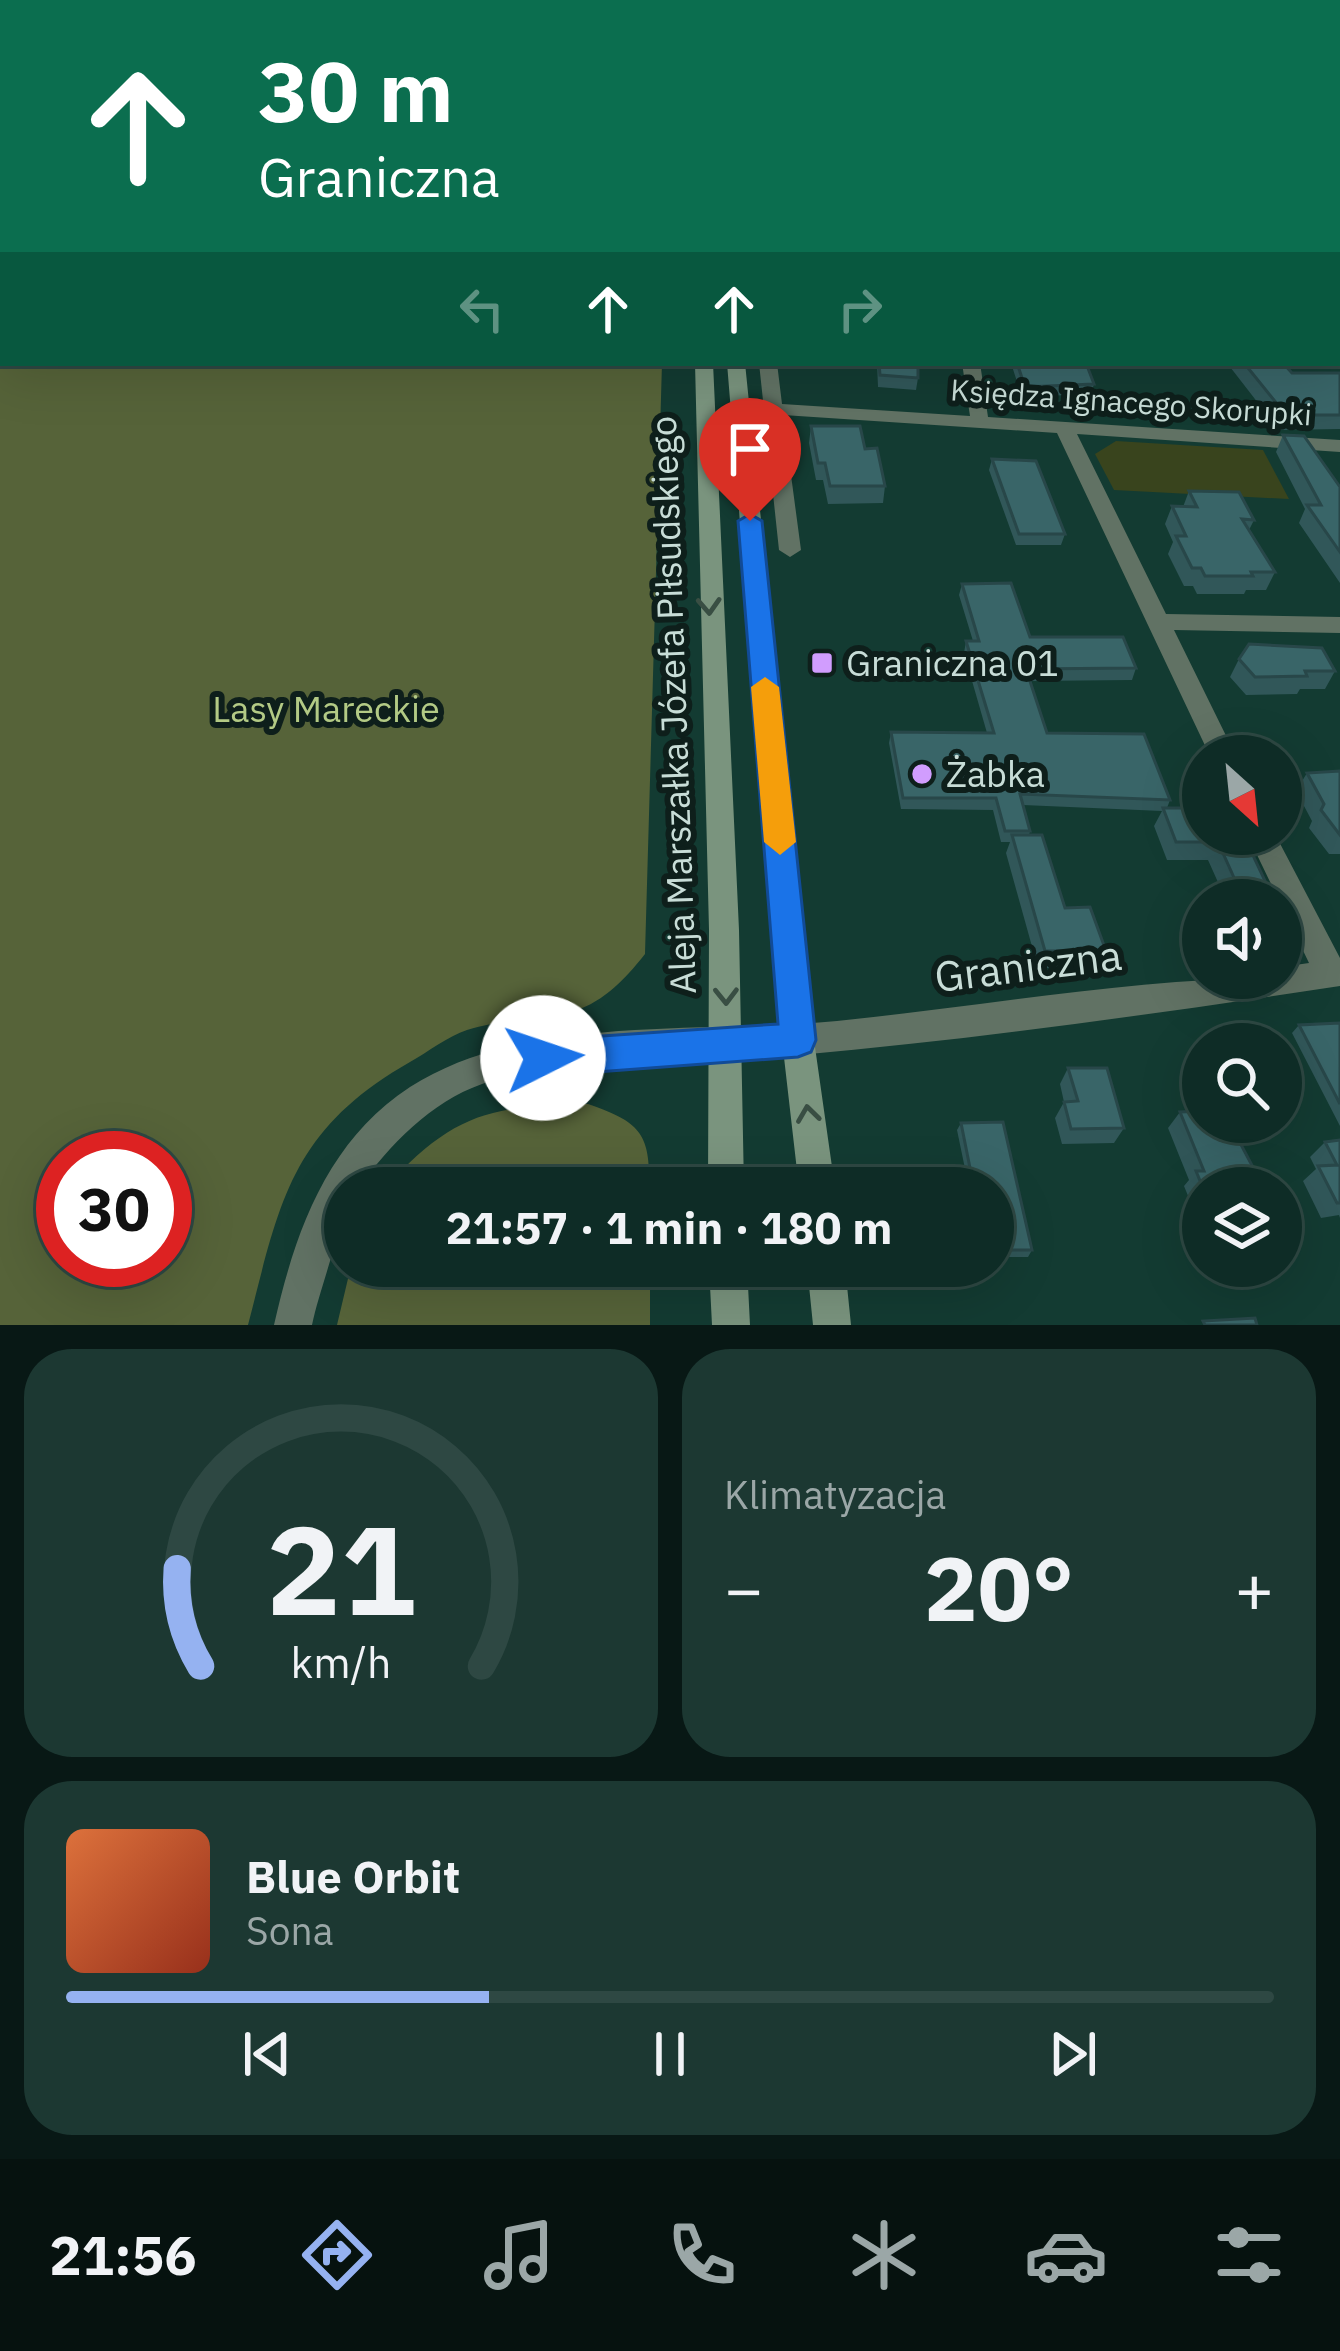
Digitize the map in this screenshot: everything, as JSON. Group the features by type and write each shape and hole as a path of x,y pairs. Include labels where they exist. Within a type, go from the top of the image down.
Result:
{"main road":[{"name":"Aleja Marszałka Józefa Piłsudskiego","path":"704,366 727,1046 726,1167"},
{"path":"736,366 798,1040 815,1167"},
{"path":"729,1287 731,1325"},
{"path":"828,1287 832,1325"}],"street":[{"path":"768,366 790,550"},
{"path":"970,366 980,424"},
{"name":"Księdza Ignacego Skorupki","path":"774,409 1340,446"},
{"path":"1065,430 1213,735"},
{"path":"1157,622 1340,625"},
{"path":"1273,855 1335,973"},
{"name":"Graniczna","path":"293,1325 307,1251 326,1207 357,1156 425,1098 499,1061 798,1040 1335,973"}],"green space":[{"name":"Lasy Mareckie","path":"0,366 662,366 645,954 622,980 583,1008 460,1033 370,1088 315,1142 296,1172 270,1241 248,1325 0,1325"},
{"path":"1116,441 1263,450 1289,499 1114,490 1095,454"},
{"path":"588,1104 619,1117 644,1142 648,1167 405,1167 453,1129 524,1107"},
{"path":"346,1287 650,1287 650,1325 337,1325"}],"building":[{"path":"879,366 918,366 918,378 880,375"},
{"path":"1018,366 1087,366 1094,384 1025,387"},
{"path":"1246,366 1340,373 1340,415 1286,415"},
{"path":"811,426 860,426 865,449 877,448 885,486 830,486 825,463 818,463"},
{"path":"1283,435 1304,436 1340,487 1340,552 1307,505 1321,505"},
{"path":"992,459 1036,461 1065,534 1019,534"},
{"path":"1189,491 1239,492 1254,520 1242,519 1275,572 1205,576 1201,568 1192,568 1176,536 1186,536 1172,506 1197,507"},
{"path":"1011,583 1030,637 1123,637 1136,668 1026,669 1047,733 1144,734 1170,800 1020,794 1030,831 1005,831 996,798 903,798 891,732 994,733 966,641 979,641 962,584"},
{"path":"1249,644 1322,648 1335,671 1255,677 1239,659"},
{"path":"1340,771 1340,835 1321,810 1324,804 1307,773"},
{"path":"1163,808 1182,808 1182,842 1176,842"},
{"path":"1012,835 1042,835 1065,908 1090,907 1106,951 1045,951"},
{"path":"1224,855 1253,855 1264,879 1235,879"},
{"path":"1340,1023 1340,1104 1302,1031 1302,1025"},
{"path":"1068,1068 1107,1068 1124,1128 1071,1129 1064,1102 1078,1101"},
{"path":"1003,1122 1013,1167 970,1167 961,1123"},
{"path":"1340,1140 1337,1203 1318,1166 1337,1165 1325,1142"},
{"path":"1193,1143 1240,1143 1253,1167 1202,1167"},
{"path":"1014,1171 1032,1250 1014,1250"},
{"path":"1255,1318 1257,1325 1205,1325 1203,1321"}],"slow traffic":[{"path":"765,687 780,842"}],"place":[{"name":"Graniczna 01","path":"822,663"},
{"name":"Żabka","path":"922,774"}],"route":[{"path":"543,1058 798,1040 750,521"}]}
